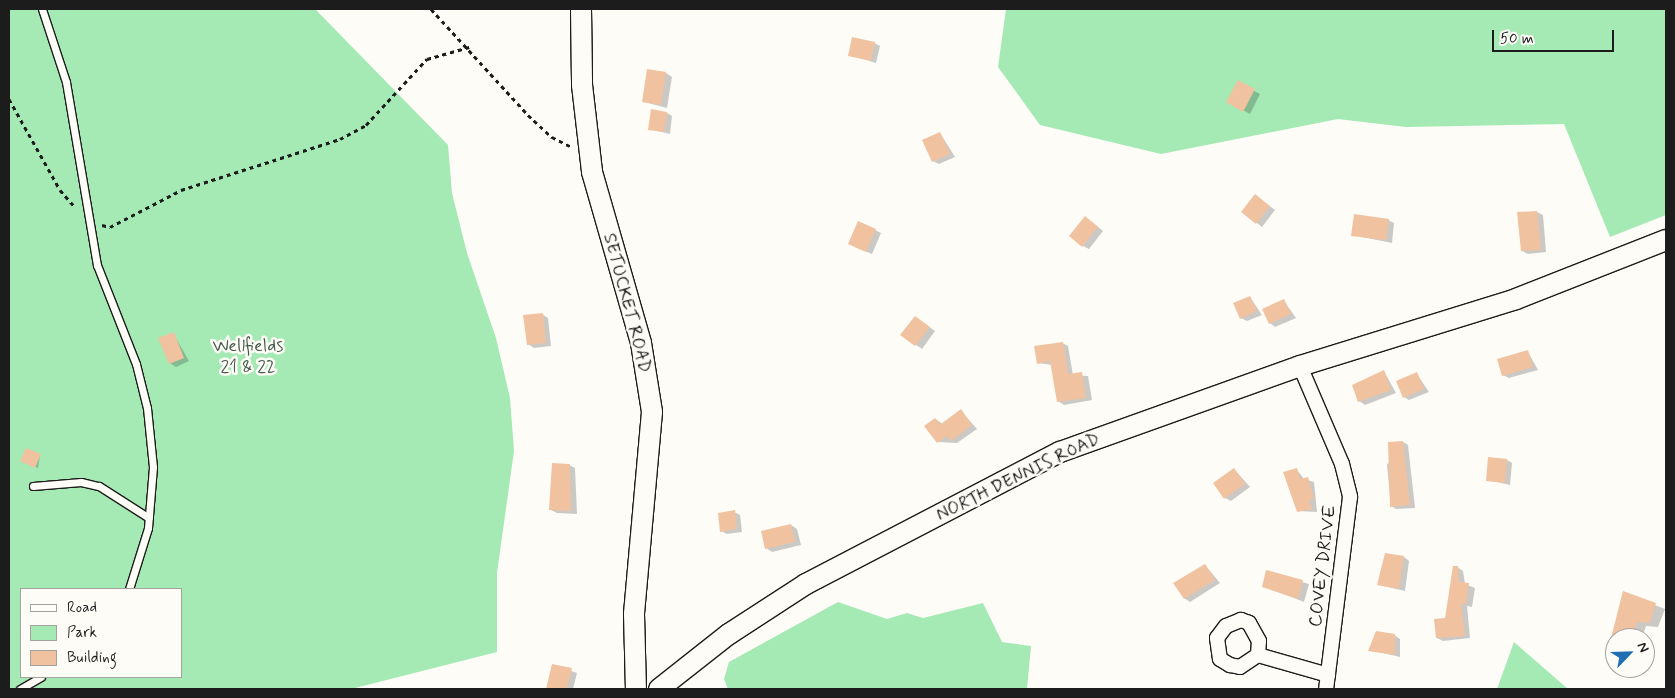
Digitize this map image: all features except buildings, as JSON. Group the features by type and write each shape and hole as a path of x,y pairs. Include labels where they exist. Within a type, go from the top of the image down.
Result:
{"main road":[{"name":"SETUCKET ROAD","path":"581,9 589,154 641,343 652,412 634,614 636,689"},
{"name":"NORTH DENNIS ROAD","path":"659,689 729,634 806,584 1060,452 1300,366 1466,315 1666,240"}],"street":[{"name":"COVEY DRIVE","path":"1300,366 1342,464 1350,497 1326,689"},
{"path":"1258,655 1328,675"}],"lane":[{"path":"42,9 64,75 88,222 97,265 144,393 153,466 149,518 129,588"},
{"path":"33,486 81,482 99,486 149,518"},
{"path":"20,689 39,678"}],"path":[{"path":"431,9 469,47 552,137 589,154"},
{"path":"9,99 60,190 88,222 110,227 181,190 340,139 366,126 427,59 469,47"}],"green space":[{"name":"Wellfields 21 & 22","path":"9,9 315,9 448,145 452,193 467,253 496,338 510,398 514,451 497,573 497,652 351,689 9,689"},
{"path":"1006,9 1666,9 1666,215 1610,237 1564,124 1406,127 1338,119 1161,154 1040,125 998,67"},
{"path":"838,602 887,619 907,613 923,618 983,603 1002,642 1031,646 1027,689 728,689 724,679 729,662"},
{"path":"1514,642 1568,689 1497,689"}]}
